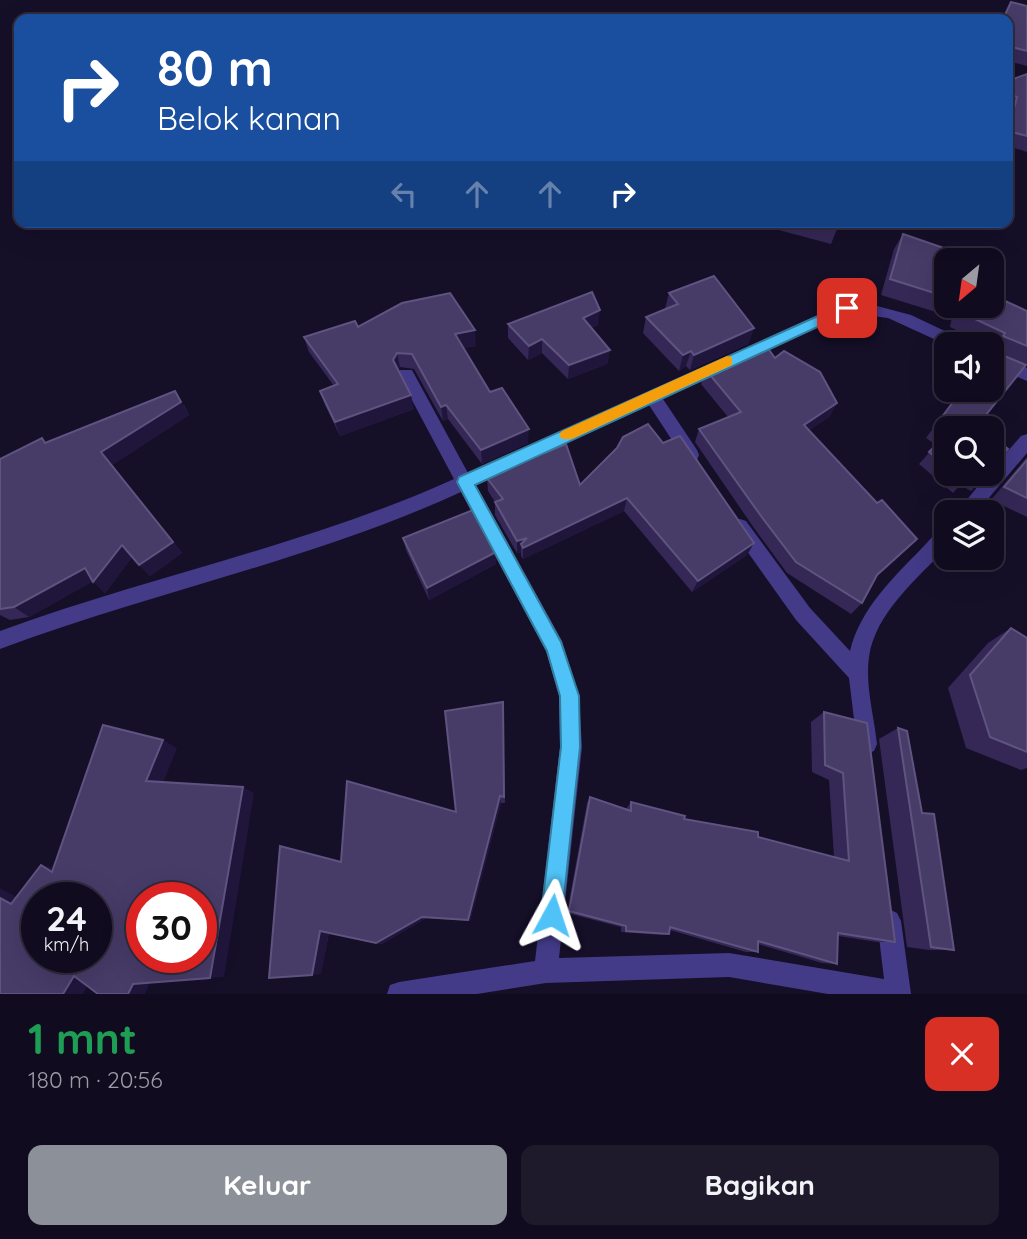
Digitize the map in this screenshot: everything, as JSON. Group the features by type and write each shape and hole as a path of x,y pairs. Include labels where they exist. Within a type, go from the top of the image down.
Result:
{"street":[{"path":"0,640 62,617 317,540 419,503 847,308 867,306 886,310 934,332"},
{"path":"1004,364 1027,375"},
{"path":"406,374 555,648 569,696 571,747 546,971"},
{"path":"652,396 699,468"},
{"path":"976,500 1027,442"},
{"path":"728,510 803,614 858,674"},
{"path":"870,767 858,674 859,655 872,620 934,549"},
{"path":"399,994 546,971 729,965 899,994 887,901"}],"building":[{"path":"1011,2 1027,6 1027,51 1013,47 1013,14 1005,14"},
{"path":"1027,74 1027,136 1013,132 1013,112 1017,97 1013,96 1013,79"},
{"path":"903,234 944,248 934,248 934,293 890,279"},
{"path":"714,276 754,328 694,355 691,351 683,355 646,317 678,304 669,293"},
{"path":"592,292 600,310 583,318 610,350 569,365 542,339 529,346 508,324"},
{"path":"450,293 475,330 455,334 490,392 502,388 529,429 481,450 446,405 441,407 412,354 397,353 393,360 411,395 335,422 320,391 338,384 304,337 355,321 358,327 402,303"},
{"path":"1004,300 1027,311 1027,346 1004,336 1003,332 973,318 1004,318"},
{"path":"764,343 775,358 784,351 820,372 837,403 804,425 877,503 882,500 917,539 877,575 862,603 796,562 699,429 741,412 706,370"},
{"path":"1004,356 1026,365 1004,392"},
{"path":"175,391 181,402 101,452 173,542 139,565 122,545 93,582 85,568 14,607 0,609 0,459 42,438 45,443"},
{"path":"953,402 996,402 985,416 943,416"},
{"path":"648,424 663,443 680,436 754,543 698,581 627,498 523,548 521,544 527,538 517,541 495,502 503,499 487,478 499,473 494,466 540,445 545,453 566,444 580,485 617,448 623,437"},
{"path":"1027,460 1027,498 1004,487"},
{"path":"473,510 496,552 427,588 403,538"},
{"path":"1011,628 1027,638 1027,752 990,737 970,675"},
{"path":"503,702 504,797 500,796 468,920 422,917 376,943 320,931 312,975 269,978 280,846 341,862 347,781 456,812 445,711"},
{"path":"824,712 867,723 895,942 838,933 837,964 758,941 758,952 670,927 669,934 626,931 626,926 569,911 590,797 631,811 631,802 685,816 684,819 758,832 758,837 849,861 843,773 825,765"},
{"path":"103,725 163,740 146,781 243,787 217,937 217,882 126,882 126,973 211,973 210,978 133,984 128,994 98,994 74,976 63,994 0,994 0,898 11,904 21,891 21,973 112,973 112,882 28,882 41,865 52,872"},
{"path":"898,728 907,731 922,813 934,814 954,950 931,947"}],"slow traffic":[{"path":"567,435 727,361"}],"route":[{"path":"552,915 571,747 569,696 555,648 465,482 824,316 847,308"}]}
